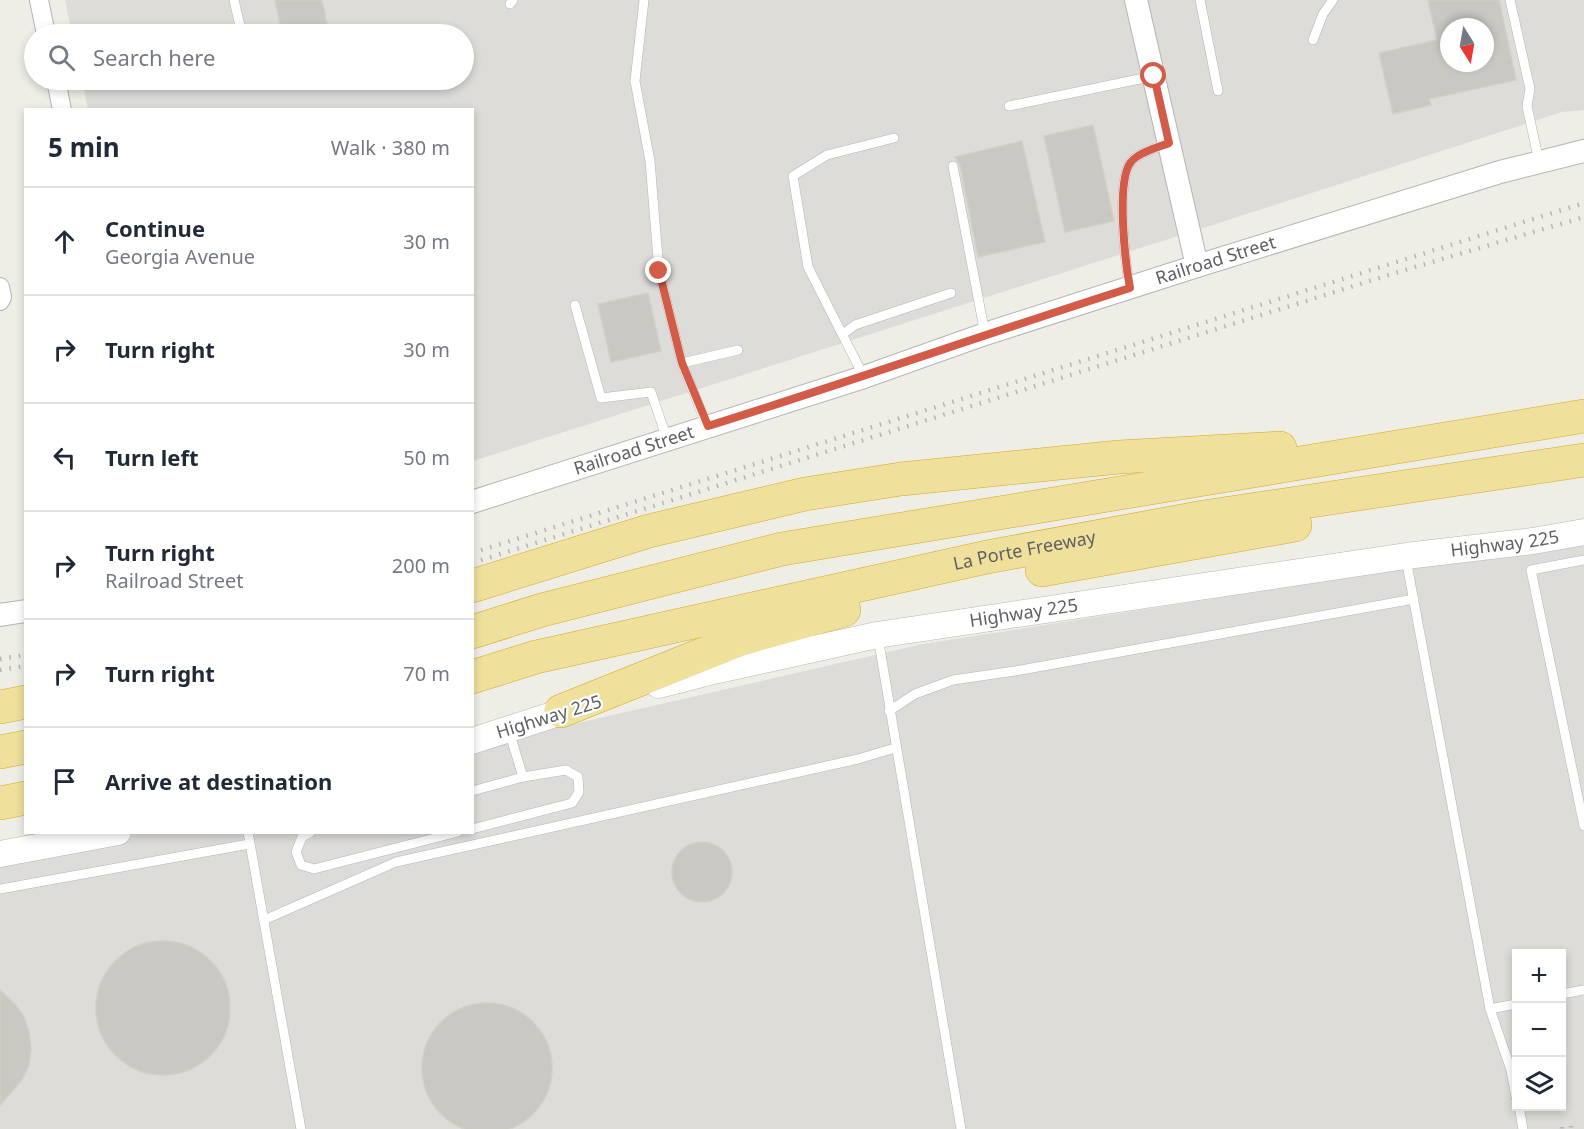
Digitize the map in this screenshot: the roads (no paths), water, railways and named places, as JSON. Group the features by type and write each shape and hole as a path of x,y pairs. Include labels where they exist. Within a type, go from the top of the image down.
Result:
{"highway":[{"path":"474,631 542,610 782,549 1584,416"},
{"path":"474,585 650,531 805,494 901,479 1119,457 1453,438"},
{"name":"La Porte Freeway","path":"474,676 536,657 987,557 1204,518 1584,459"},
{"path":"561,711 741,639 893,596 1248,534 1584,468"},
{"path":"0,707 24,702"},
{"path":"0,752 24,747"},
{"path":"0,803 24,798"}],"main road":[{"name":"Highway 225","path":"474,740 561,711 718,670 877,635 1406,556 1533,541 1584,532"},
{"path":"0,854 107,834"}],"street":[{"path":"39,0 44,24"},
{"path":"1136,0 1197,266"},
{"path":"58,90 62,108"},
{"name":"Railroad Street","path":"474,501 864,377 985,334 1197,266 1500,172 1584,151"},
{"path":"0,287 2,297 0,301"},
{"path":"0,615 24,610"}],"lane":[{"path":"234,0 240,24"},
{"path":"644,0 635,81 650,161 659,271 682,363 708,426"},
{"path":"1200,0 1218,91"},
{"path":"1312,40 1323,14 1333,0"},
{"path":"1510,0 1530,89 1527,106 1539,162"},
{"path":"1009,106 1154,76"},
{"path":"864,377 808,267 793,176 827,155 894,138"},
{"path":"1130,288 1124,254 1124,181 1129,163 1169,143"},
{"path":"953,166 985,334"},
{"path":"843,334 855,325 951,293"},
{"path":"575,305 602,398 651,392 667,439"},
{"path":"682,363 738,350"},
{"path":"1406,556 1490,1010 1512,1075"},
{"path":"1584,560 1531,570 1584,826"},
{"path":"889,711 915,694 953,680 1015,671 1414,599"},
{"path":"877,635 961,1129"},
{"path":"508,729 524,777"},
{"path":"264,920 396,862 846,762 895,748"},
{"path":"474,790 524,777 566,770 578,777 579,792 572,803 474,828"},
{"path":"248,834 302,1129"},
{"path":"308,834 302,837 296,852 301,865 314,869 450,834"},
{"path":"0,889 249,844"},
{"path":"1566,993 1584,990"},
{"path":"1490,1010 1512,1005"},
{"path":"1520,1111 1523,1129"}],"railway":[{"path":"474,552 1584,203"},
{"path":"474,562 1395,273 1584,217"},
{"path":"0,659 24,655"},
{"path":"0,670 24,666"}]}
